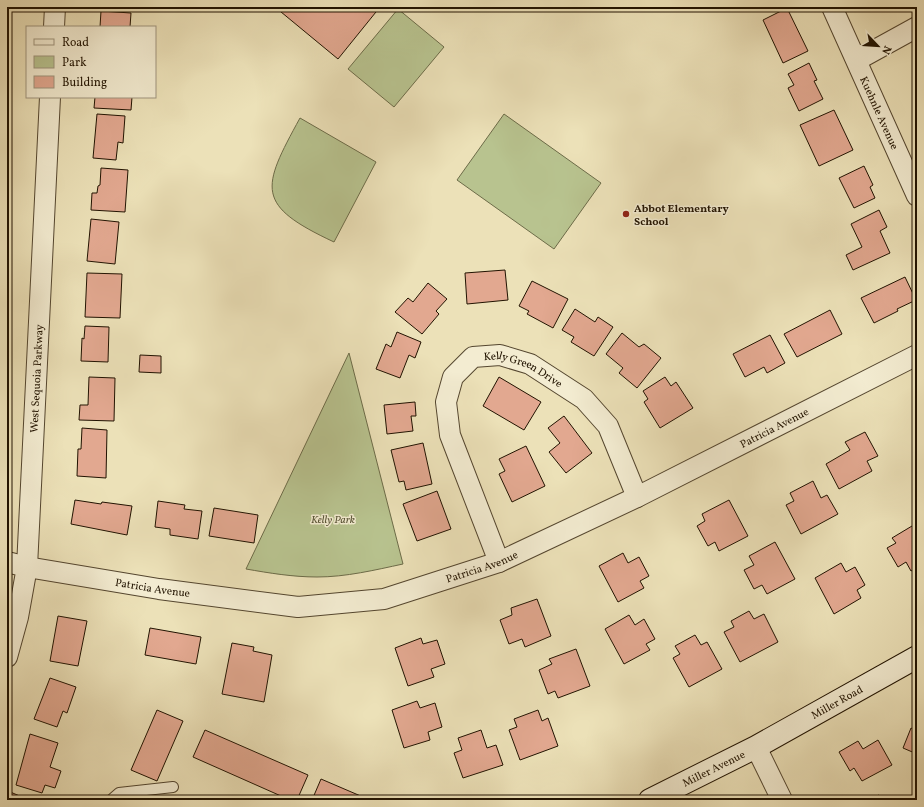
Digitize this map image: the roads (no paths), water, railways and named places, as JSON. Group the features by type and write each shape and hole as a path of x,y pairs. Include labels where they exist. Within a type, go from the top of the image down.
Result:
{"main road":[{"name":"Miller Road","path":"756,747 917,657"},
{"name":"Miller Avenue","path":"650,800 756,747"}],"street":[{"path":"54,26 55,7"},
{"name":"Kuehnle Avenue","path":"832,7 917,196"},
{"path":"857,60 917,27"},
{"name":"West Sequoia Parkway","path":"7,657 18,617 27,567 50,98"},
{"name":"Kelly Green Drive","path":"499,562 450,435 446,402 453,377 473,357 500,355 530,364 584,399 608,426 636,497"},
{"name":"Patricia Avenue","path":"7,562 27,567 159,589 298,607 384,599 499,562 636,497 917,355"},
{"path":"756,747 782,800"}],"lane":[{"path":"111,800 119,793 173,787"}],"place":[{"name":"Abbot Elementary School","path":"626,214"}],"park label":[{"name":"Kelly Park","path":"333,519"}]}
